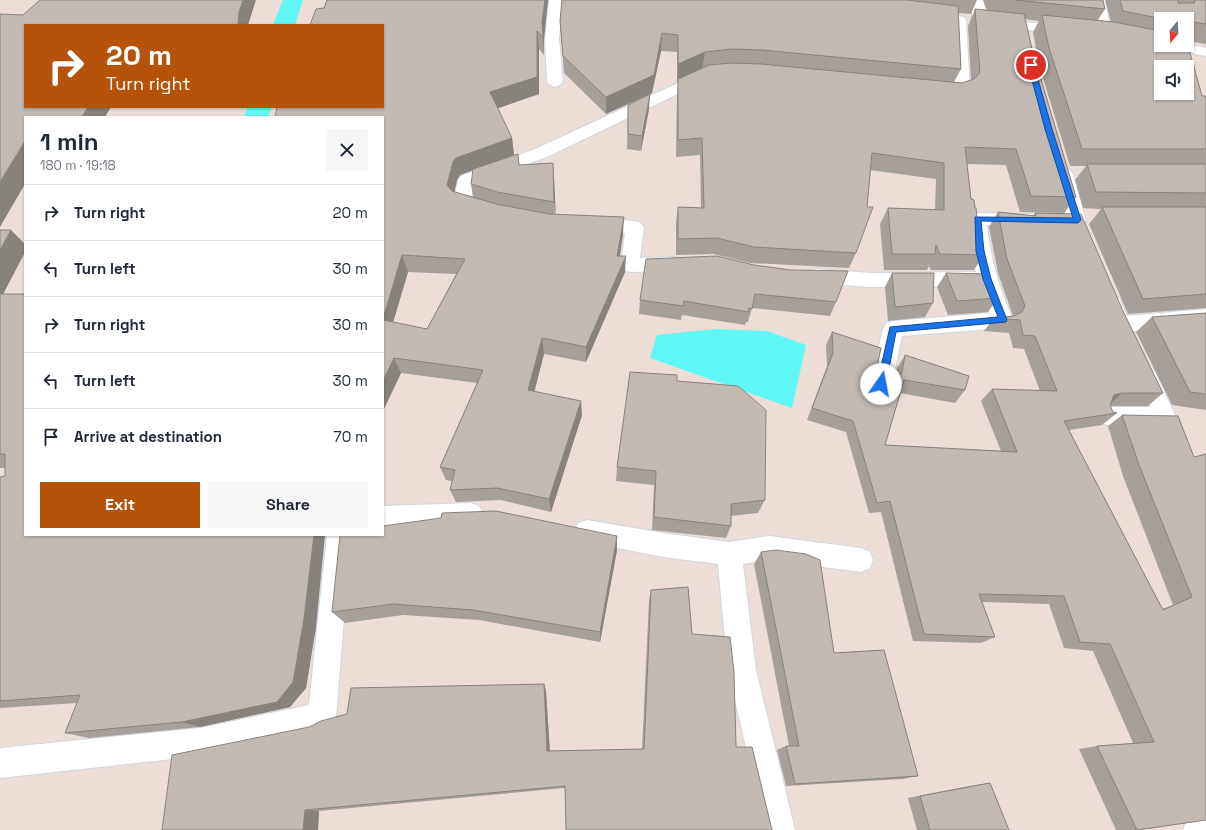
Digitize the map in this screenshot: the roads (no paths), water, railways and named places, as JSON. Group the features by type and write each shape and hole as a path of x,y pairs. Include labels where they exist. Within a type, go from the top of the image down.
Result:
{"street":[{"path":"555,82 552,39 556,0"},
{"path":"976,0 981,22"},
{"path":"1098,0 1104,33"},
{"path":"930,91 954,93 962,90 952,19 1024,24 1075,30"},
{"path":"1024,24 1027,45"},
{"path":"1090,31 1118,36"},
{"path":"1194,50 1206,52"},
{"path":"499,214 462,203 467,180 541,153 703,76 721,73"},
{"path":"881,384 893,329 1003,320 987,279 980,251 977,219 1082,222 1067,168"},
{"path":"581,225 635,227 630,265 694,263"},
{"path":"799,275 871,280 987,279"},
{"path":"1106,289 1165,417 1108,416"},
{"path":"1121,324 1206,317"},
{"path":"384,516 494,513"},
{"path":"564,527 663,545 729,554 769,548 861,560"},
{"path":"0,763 200,742 322,716 339,536"},
{"path":"729,554 742,670 780,830"},
{"path":"1198,830 1206,825"}],"water":[{"path":"716,329 767,331 806,345 792,408 650,358 657,335"}],"waterway":[{"path":"284,24 293,0"},
{"path":"256,116 260,108"}]}
